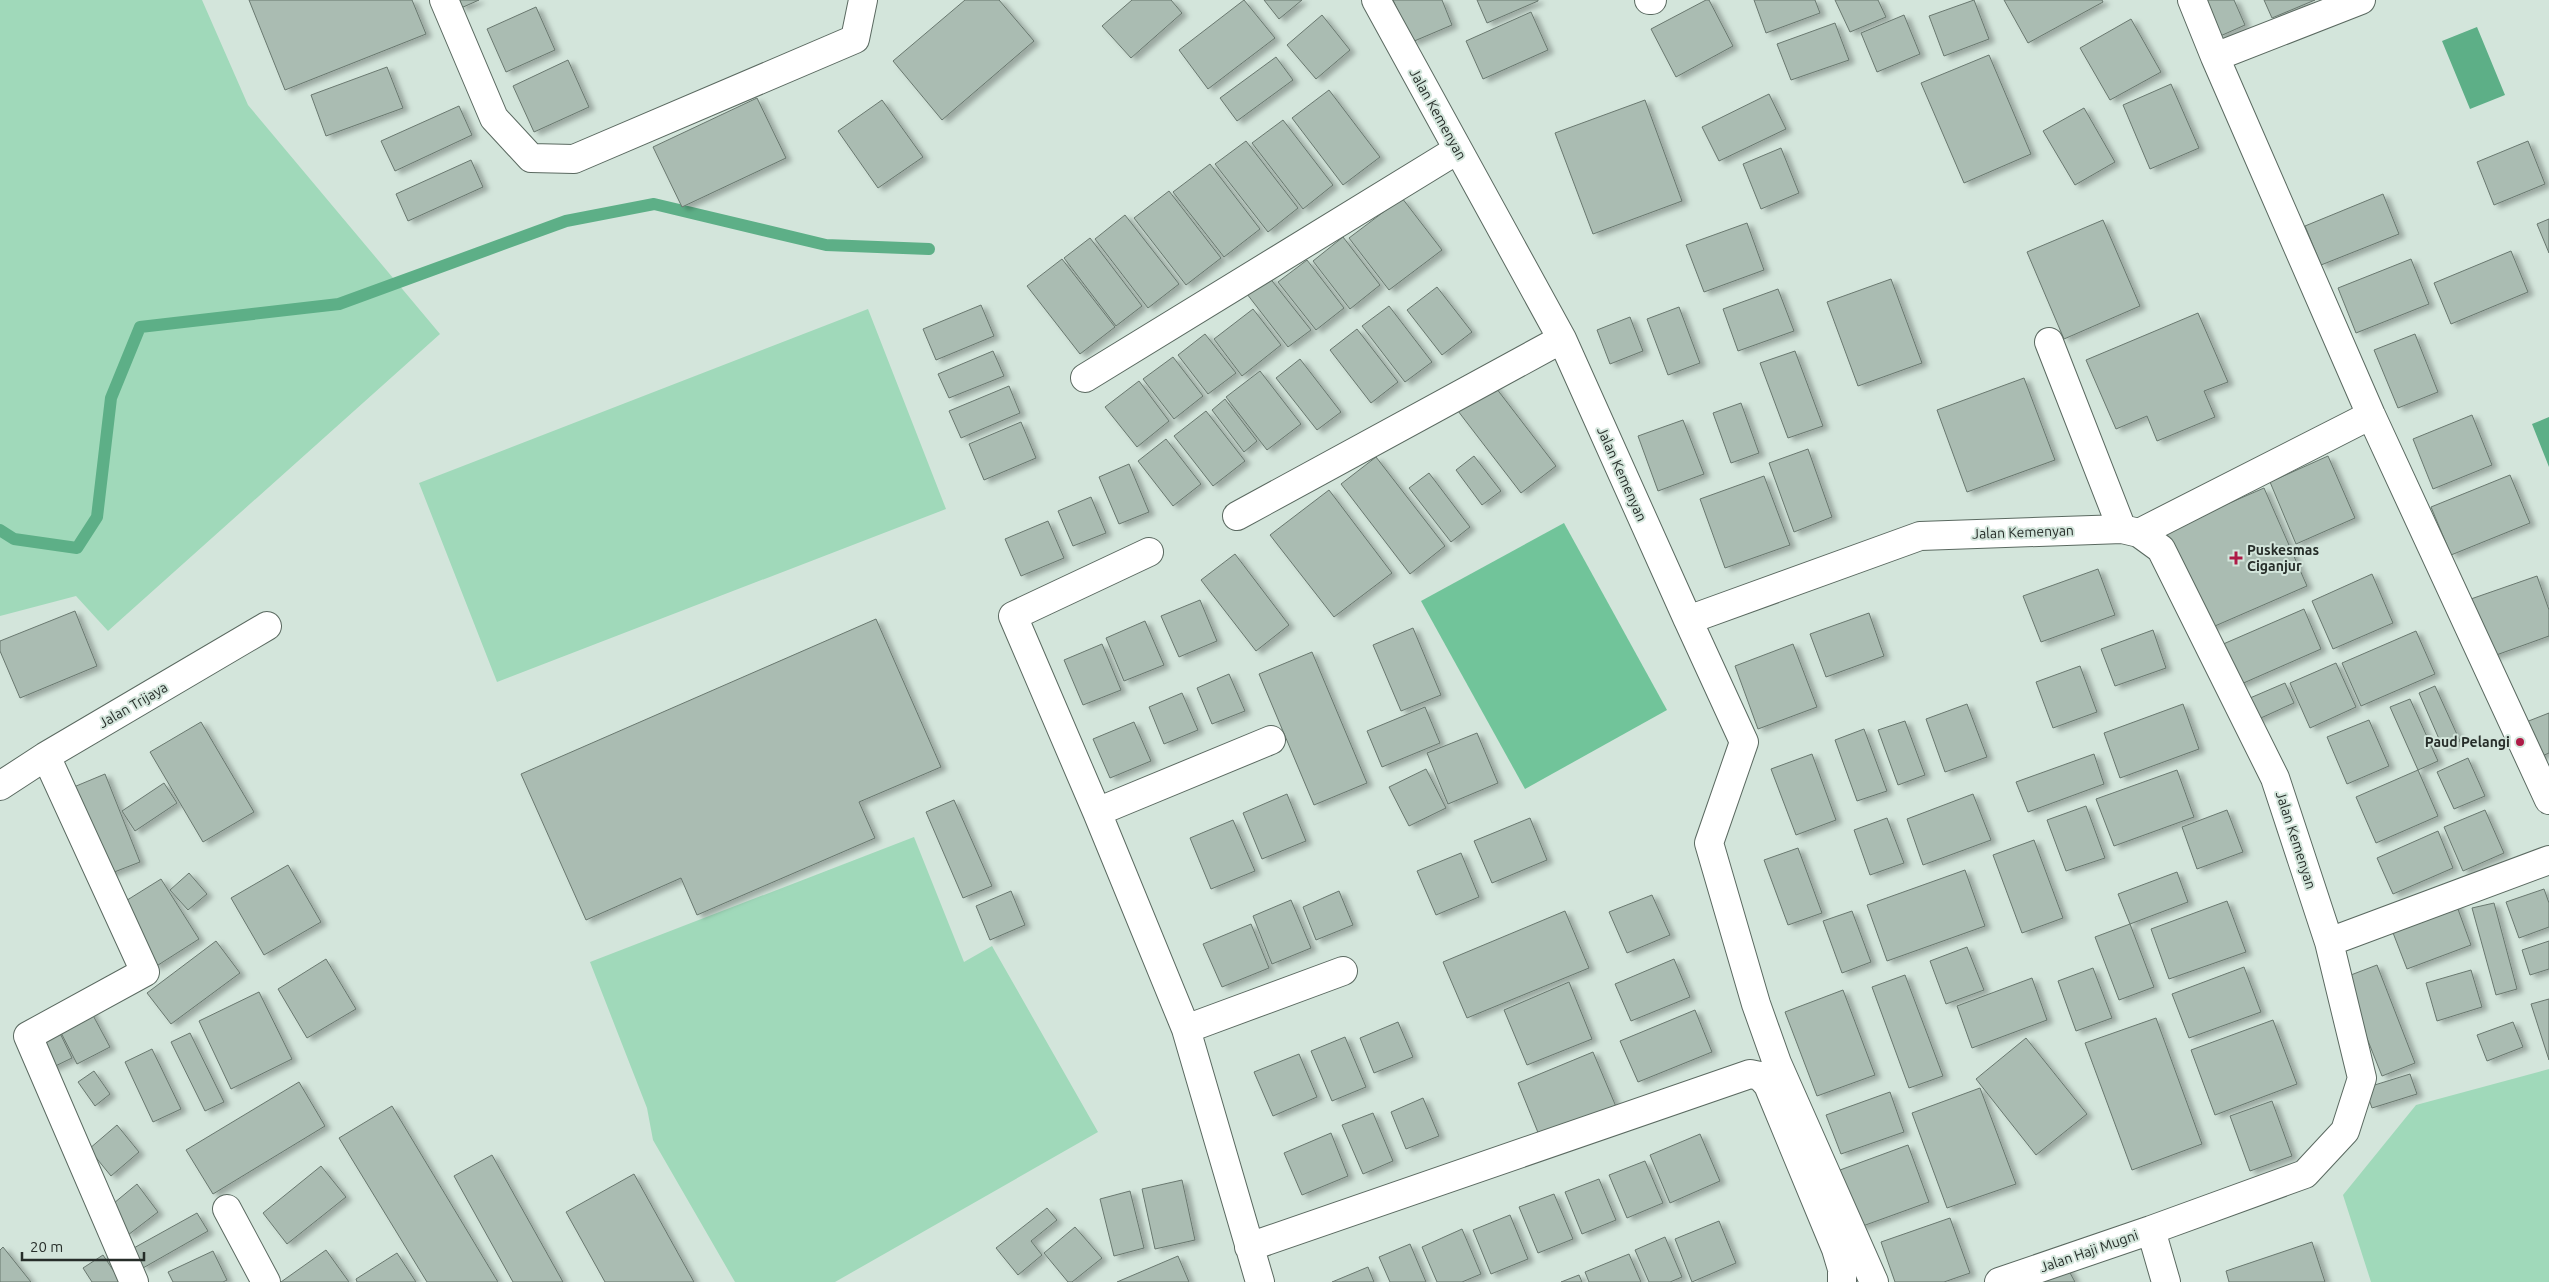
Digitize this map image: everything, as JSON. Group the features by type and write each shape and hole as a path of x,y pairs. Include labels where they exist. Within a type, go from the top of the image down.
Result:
{"street":[{"path":"444,0 494,118 531,158 574,159 855,39 863,0"},
{"name":"Jalan Kemenyan","path":"1376,0 1562,338 1688,620 1920,536 2130,531 2161,549 2275,778 2329,942 2362,1078 2345,1131 2305,1174 2151,1230"},
{"path":"2192,0 2371,416 2549,800"},
{"path":"2215,57 2361,0"},
{"path":"1085,378 1457,150"},
{"path":"1237,516 1562,338"},
{"path":"2049,342 2130,531 2371,416"},
{"path":"1149,552 1013,616 1097,812 1186,1030 1260,1282"},
{"path":"1688,620 1744,742 1709,843 1756,1004 1777,1063 1874,1282"},
{"name":"Jalan Trijaya","path":"0,786 46,756 267,626"},
{"path":"1097,812 1271,740"},
{"path":"46,756 145,972 28,1036 134,1282"},
{"path":"2329,942 2549,860"},
{"path":"1186,1030 1344,971"},
{"path":"1249,1247 1750,1074 1760,1076 1768,1085 1836,1249 1842,1276"},
{"path":"227,1210 266,1282"},
{"path":"2151,1230 2166,1282"},
{"name":"Jalan Haji Mugni","path":"1999,1282 2151,1230"}],"shaded area":[{"path":"0,0 202,0 248,105 440,334 108,631 76,596 0,616"},
{"path":"2477,27 2505,95 2470,109 2442,41"},
{"path":"868,309 946,509 497,682 419,483"},
{"path":"2549,417 2549,467 2532,424"},
{"path":"1564,523 1667,710 1525,789 1421,601"},
{"path":"914,837 964,962 992,946 1098,1132 835,1282 735,1282 653,1140 647,1108 590,962"},
{"path":"2549,1069 2549,1282 2371,1282 2343,1195 2416,1105"}],"building":[{"path":"249,0 412,0 426,34 285,90"},
{"path":"458,0 479,0 461,8"},
{"path":"965,0 999,0 1034,41 942,120 893,61"},
{"path":"1132,0 1171,0 1182,13 1131,58 1102,26"},
{"path":"1244,0 1275,38 1208,89 1179,50"},
{"path":"1264,0 1302,0 1279,19"},
{"path":"1393,0 1442,0 1452,25 1412,42"},
{"path":"1477,0 1538,0 1538,1 1487,23"},
{"path":"1709,0 1733,46 1676,77 1651,29"},
{"path":"1754,0 1815,0 1820,13 1766,33"},
{"path":"1835,0 1878,0 1886,17 1850,32"},
{"path":"1974,0 1989,39 1944,56 1929,16"},
{"path":"2004,0 2102,0 2103,2 2028,43"},
{"path":"2202,0 2234,0 2245,25 2218,37"},
{"path":"2264,0 2315,0 2272,18"},
{"path":"536,7 555,50 506,72 487,29"},
{"path":"1531,12 1548,50 1483,79 1466,41"},
{"path":"1322,15 1350,50 1316,79 1287,45"},
{"path":"1904,15 1920,54 1877,72 1861,33"},
{"path":"2131,19 2161,72 2110,100 2080,48"},
{"path":"1835,23 1849,60 1791,80 1777,44"},
{"path":"1989,55 2031,154 1964,183 1921,83"},
{"path":"1276,57 1293,80 1237,121 1220,98"},
{"path":"568,60 589,107 534,132 513,86"},
{"path":"387,67 403,108 326,136 311,95"},
{"path":"2171,84 2199,148 2150,169 2123,105"},
{"path":"1329,90 1380,157 1343,185 1292,118"},
{"path":"1769,94 1786,129 1719,161 1702,127"},
{"path":"757,98 786,158 682,207 653,147"},
{"path":"882,100 923,157 878,188 838,131"},
{"path":"1645,100 1682,201 1593,234 1555,133"},
{"path":"459,106 472,135 395,171 381,141"},
{"path":"2084,108 2115,162 2075,185 2043,131"},
{"path":"1283,120 1333,185 1303,209 1252,143"},
{"path":"1246,141 1298,208 1268,232 1215,164"},
{"path":"2528,141 2545,184 2494,205 2477,162"},
{"path":"1781,148 1799,193 1761,209 1743,164"},
{"path":"471,160 483,187 408,221 396,194"},
{"path":"1210,164 1260,229 1224,257 1173,192"},
{"path":"1169,191 1221,258 1186,285 1134,218"},
{"path":"2383,194 2399,234 2321,265 2305,226"},
{"path":"1402,198 1442,250 1389,290 1349,238"},
{"path":"1125,215 1179,284 1148,308 1095,239"},
{"path":"2549,219 2549,253 2537,224"},
{"path":"2103,220 2140,306 2064,339 2027,252"},
{"path":"1747,223 1764,270 1704,292 1686,245"},
{"path":"1343,237 1380,285 1350,309 1313,261"},
{"path":"1090,238 1142,306 1116,326 1064,258"},
{"path":"2511,251 2528,292 2451,324 2434,283"},
{"path":"1062,259 1115,327 1080,354 1027,286"},
{"path":"2411,259 2429,304 2356,333 2338,288"},
{"path":"1307,260 1344,308 1316,330 1278,282"},
{"path":"1269,277 1311,330 1288,347 1247,294"},
{"path":"1891,279 1922,363 1858,386 1827,302"},
{"path":"1437,287 1472,332 1442,355 1407,310"},
{"path":"1778,289 1794,331 1738,351 1723,309"},
{"path":"981,305 994,336 936,360 923,329"},
{"path":"1389,306 1432,362 1405,382 1362,326"},
{"path":"1679,307 1700,363 1668,375 1647,319"},
{"path":"1253,309 1281,345 1242,376 1214,339"},
{"path":"2198,313 2228,382 2204,391 2215,417 2157,441 2147,416 2116,429 2086,360"},
{"path":"1630,317 1643,351 1610,364 1597,330"},
{"path":"1357,329 1398,382 1371,403 1330,350"},
{"path":"1205,334 1236,373 1208,394 1178,355"},
{"path":"2415,334 2438,392 2398,408 2374,350"},
{"path":"993,351 1004,376 949,398 938,374"},
{"path":"1795,351 1823,426 1788,438 1760,363"},
{"path":"1173,357 1203,396 1174,419 1143,379"},
{"path":"1300,359 1341,412 1317,430 1276,378"},
{"path":"1260,371 1301,424 1267,450 1226,397"},
{"path":"2024,378 2055,460 1967,492 1937,410"},
{"path":"1139,381 1169,421 1137,447 1105,407"},
{"path":"1493,384 1556,466 1521,493 1458,411"},
{"path":"1009,386 1020,413 961,438 949,411"},
{"path":"1225,399 1257,441 1244,452 1212,410"},
{"path":"1741,403 1759,453 1731,463 1713,413"},
{"path":"1206,411 1245,461 1213,486 1174,436"},
{"path":"2472,415 2492,465 2433,489 2413,439"},
{"path":"1683,420 1704,474 1658,491 1638,436"},
{"path":"1021,422 1036,458 984,480 969,444"},
{"path":"1166,439 1201,484 1173,506 1138,461"},
{"path":"1808,449 1832,517 1794,532 1769,463"},
{"path":"1474,456 1501,491 1482,505 1456,470"},
{"path":"2328,456 2355,518 2296,544 2270,482"},
{"path":"1376,457 1445,546 1410,574 1341,484"},
{"path":"1129,464 1149,512 1119,524 1099,477"},
{"path":"1429,473 1470,527 1451,542 1409,488"},
{"path":"2510,475 2530,523 2451,555 2431,507"},
{"path":"1764,476 1790,545 1725,568 1700,499"},
{"name":"Puskesmas Ciganjur","path":"2264,488 2307,586 2208,629 2165,531"},
{"path":"1329,490 1392,573 1334,617 1270,535"},
{"path":"1091,497 1106,533 1073,546 1058,511"},
{"path":"1048,521 1064,558 1021,576 1005,539"},
{"path":"1235,554 1289,625 1256,651 1201,580"},
{"path":"2098,569 2115,615 2041,642 2023,596"},
{"path":"2372,574 2393,623 2333,649 2312,601"},
{"path":"2537,576 2549,610 2549,636 2488,658 2468,600"},
{"path":"1200,600 1217,641 1179,657 1161,616"},
{"path":"2304,609 2321,649 2239,685 2221,645"},
{"path":"75,611 97,666 20,698 0,651 0,641"},
{"path":"1869,613 1884,656 1826,677 1810,634"},
{"path":"876,619 941,767 859,802 875,838 697,915 681,878 586,920 521,774"},
{"path":"1145,621 1164,665 1124,681 1106,638"},
{"path":"1413,628 1441,695 1401,711 1373,645"},
{"path":"2153,630 2166,668 2115,686 2101,649"},
{"path":"2416,631 2435,674 2361,706 2342,663"},
{"path":"1102,644 1121,690 1083,705 1064,660"},
{"path":"1793,644 1817,707 1758,729 1735,666"},
{"path":"1312,652 1367,783 1314,805 1259,674"},
{"path":"2336,663 2356,707 2310,728 2290,683"},
{"path":"2080,666 2097,712 2053,728 2036,682"},
{"path":"1229,674 1245,711 1212,724 1197,688"},
{"path":"2285,683 2294,703 2252,722 2243,701"},
{"path":"2435,686 2460,741 2443,748 2419,693"},
{"path":"1182,693 1198,730 1164,744 1149,707"},
{"path":"2410,699 2438,761 2418,770 2390,707"},
{"path":"1967,704 1987,757 1945,772 1926,719"},
{"path":"2183,704 2199,749 2120,778 2104,733"},
{"path":"1425,707 1440,743 1382,767 1367,731"},
{"path":"2549,713 2549,753 2535,759 2521,724"},
{"path":"2369,720 2389,766 2347,784 2327,737"},
{"path":"1905,721 1925,775 1898,785 1878,730"},
{"path":"201,722 254,812 203,842 150,752"},
{"path":"1134,722 1151,761 1110,778 1093,739"},
{"path":"1864,729 1887,791 1857,801 1835,740"},
{"path":"1477,733 1498,783 1448,804 1427,753"},
{"path":"1812,754 1836,820 1796,835 1771,769"},
{"path":"2094,754 2104,784 2028,812 2016,782"},
{"path":"2468,758 2485,796 2454,809 2437,772"},
{"path":"1426,769 1446,808 1409,826 1389,787"},
{"path":"2177,770 2194,817 2114,846 2096,799"},
{"path":"2418,770 2438,816 2376,843 2356,797"},
{"path":"105,774 140,862 104,876 69,789"},
{"path":"164,783 177,803 135,831 122,811"},
{"path":"1287,794 1306,841 1262,859 1243,813"},
{"path":"1973,794 1991,840 1923,865 1907,819"},
{"path":"954,800 992,886 963,898 926,812"},
{"path":"2086,806 2105,858 2066,871 2047,820"},
{"path":"2227,810 2243,852 2197,869 2182,827"},
{"path":"2485,810 2504,853 2463,871 2444,827"},
{"path":"1530,818 1547,860 1492,883 1474,841"},
{"path":"1887,818 1904,863 1870,875 1854,830"},
{"path":"1233,820 1255,871 1211,889 1190,838"},
{"path":"2438,831 2453,868 2393,894 2377,858"},
{"path":"2034,840 2063,918 2022,933 1993,855"},
{"path":"1798,848 1822,913 1788,925 1764,860"},
{"path":"1461,853 1479,897 1436,915 1417,871"},
{"path":"288,865 321,922 264,955 231,898"},
{"path":"1965,870 1985,926 1887,961 1867,905"},
{"path":"2177,872 2188,902 2130,924 2118,894"},
{"path":"189,873 207,894 188,910 170,890"},
{"path":"161,879 199,939 155,967 116,907"},
{"path":"2544,889 2549,903 2549,927 2519,938 2506,902"},
{"path":"1011,891 1025,925 990,940 976,906"},
{"path":"1339,891 1353,925 1316,940 1303,907"},
{"path":"1652,895 1670,935 1627,953 1609,912"},
{"path":"1291,900 1311,948 1272,964 1253,916"},
{"path":"2227,901 2246,952 2169,979 2151,929"},
{"path":"2455,901 2471,945 2407,969 2390,925"},
{"path":"2494,903 2517,989 2496,995 2472,908"},
{"path":"1565,911 1589,968 1467,1018 1443,962"},
{"path":"1852,911 1871,962 1842,973 1823,921"},
{"path":"1251,924 1269,968 1222,987 1203,944"},
{"path":"2130,924 2154,987 2119,1000 2095,937"},
{"path":"216,941 240,973 171,1024 147,993"},
{"path":"2549,941 2549,969 2530,975 2522,950"},
{"path":"1967,947 1984,990 1946,1004 1930,961"},
{"path":"326,959 356,1009 307,1038 278,989"},
{"path":"1674,959 1690,997 1631,1021 1615,984"},
{"path":"2377,965 2415,1063 2382,1076 2343,978"},
{"path":"2244,967 2261,1012 2189,1038 2172,994"},
{"path":"2093,968 2112,1018 2076,1031 2058,981"},
{"path":"2471,970 2482,1007 2437,1021 2426,983"},
{"path":"1905,975 1943,1076 1909,1088 1872,987"},
{"path":"2032,978 2047,1020 1972,1048 1957,1006"},
{"path":"1569,982 1592,1039 1527,1065 1504,1010"},
{"path":"1843,990 1875,1075 1817,1096 1785,1012"},
{"path":"259,992 292,1059 231,1089 199,1021"},
{"path":"2549,999 2549,1060 2531,1004"},
{"path":"88,1006 110,1047 77,1064 56,1023"},
{"path":"1695,1010 1712,1052 1638,1082 1620,1041"},
{"path":"2156,1018 2202,1144 2132,1170 2085,1043"},
{"path":"2273,1020 2297,1084 2215,1115 2191,1050"},
{"path":"1398,1022 1413,1057 1374,1073 1360,1038"},
{"path":"2513,1022 2523,1047 2487,1061 2477,1035"},
{"path":"58,1029 72,1058 45,1071 31,1043"},
{"path":"190,1033 224,1102 205,1111 171,1042"},
{"path":"1345,1037 1366,1087 1332,1101 1311,1051"},
{"path":"2026,1038 2087,1114 2036,1155 1976,1079"},
{"path":"152,1049 181,1109 153,1122 125,1062"},
{"path":"1593,1052 1617,1109 1541,1140 1518,1083"},
{"path":"1299,1054 1317,1097 1273,1116 1254,1072"},
{"path":"94,1071 110,1094 95,1106 78,1082"},
{"path":"2410,1074 2417,1094 2372,1108 2365,1088"},
{"path":"299,1082 325,1126 213,1194 186,1150"},
{"path":"1980,1088 2016,1184 1947,1208 1912,1113"},
{"path":"1890,1092 1904,1132 1841,1154 1826,1115"},
{"path":"1423,1098 1439,1136 1406,1149 1391,1112"},
{"path":"2272,1101 2292,1156 2250,1171 2230,1116"},
{"path":"392,1106 498,1282 427,1282 339,1138"},
{"path":"1373,1113 1393,1161 1363,1174 1342,1125"},
{"path":"117,1125 139,1152 111,1176 89,1149"},
{"path":"1331,1133 1348,1176 1302,1195 1284,1153"},
{"path":"1700,1134 1720,1181 1670,1203 1650,1155"},
{"path":"1908,1145 1929,1202 1860,1227 1840,1170"},
{"path":"492,1155 563,1282 513,1282 454,1176"},
{"path":"1645,1161 1663,1203 1627,1218 1609,1175"},
{"path":"321,1166 346,1197 287,1244 263,1213"},
{"path":"634,1174 694,1282 605,1282 566,1212"},
{"path":"1599,1179 1616,1220 1582,1234 1565,1192"},
{"path":"1182,1180 1195,1240 1155,1249 1142,1189"},
{"path":"137,1184 158,1212 128,1235 108,1208"},
{"path":"1130,1191 1144,1248 1114,1256 1100,1199"},
{"path":"1554,1194 1573,1239 1538,1253 1519,1207"},
{"path":"1047,1208 1057,1220 1031,1241 1042,1255 1018,1275 996,1248"},
{"path":"197,1213 208,1231 143,1268 132,1249"},
{"path":"1510,1215 1528,1259 1491,1274 1473,1230"},
{"path":"1950,1218 1970,1273 1944,1282 1895,1282 1881,1242"},
{"path":"1719,1221 1736,1263 1692,1282 1675,1239"},
{"path":"1075,1227 1102,1258 1072,1282 1068,1282 1044,1253"},
{"path":"1462,1229 1481,1274 1462,1282 1437,1282 1422,1247"},
{"path":"1665,1237 1682,1277 1670,1282 1649,1282 1635,1250"},
{"path":"2312,1242 2325,1282 2229,1282 2226,1271"},
{"path":"1410,1244 1426,1282 1390,1282 1379,1257"},
{"path":"3,1247 31,1282 0,1282 0,1250"},
{"path":"326,1250 349,1282 281,1282"},
{"path":"213,1251 227,1280 223,1282 173,1282 168,1272"},
{"path":"397,1253 416,1282 357,1282 356,1279"},
{"path":"1629,1254 1641,1282 1589,1282 1585,1272"},
{"path":"103,1255 121,1282 92,1282 83,1268"},
{"path":"1178,1256 1189,1282 1117,1282"},
{"path":"2063,1260 2075,1282 2026,1282"},
{"path":"1368,1267 1374,1282 1332,1282"},
{"path":"1579,1275 1582,1282 1561,1282"}],"waterway":[{"path":"0,530 14,539 77,548 97,517 111,398 140,327 339,304 566,221 654,204 826,245 929,249"}],"place":[{"name":"Puskesmas Ciganjur","path":"2236,558"},
{"name":"Paud Pelangi","path":"2520,742"}]}
